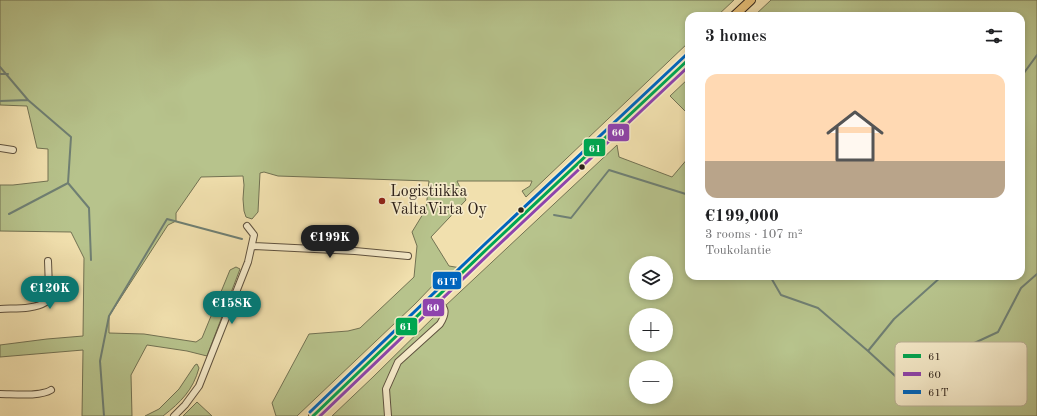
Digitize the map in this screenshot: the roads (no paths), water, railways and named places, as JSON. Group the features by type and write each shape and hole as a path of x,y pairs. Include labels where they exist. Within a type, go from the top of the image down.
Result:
{"main road":[{"path":"738,12 751,0"},
{"path":"314,416 436,298 685,63"}],"street":[{"path":"0,148 13,150"},
{"path":"174,416 186,405 199,386 248,262 254,235 247,226"},
{"path":"252,246 355,251 408,256"},
{"path":"0,309 32,307 46,302 49,288 48,261"},
{"path":"388,416 386,389 398,362 440,324 445,316 444,307 436,298"},
{"path":"0,394 20,395 47,393 51,390"}],"waterway":[{"path":"1025,72 1037,55"},
{"path":"0,67 28,100"},
{"path":"0,74 8,74"},
{"path":"0,101 28,100 71,137 68,183 9,214"},
{"path":"554,215 571,218 609,170 685,194"},
{"path":"68,183 89,208 91,260"},
{"path":"104,416 100,361 109,316 167,219 242,239"},
{"path":"976,342 998,332 1021,288 1037,274"},
{"path":"772,280 781,295 818,308 868,351 894,319 938,280"},
{"path":"868,351 895,376"}],"place":[{"name":"Logistiikka ValtaVirta Oy","path":"382,201"}]}
